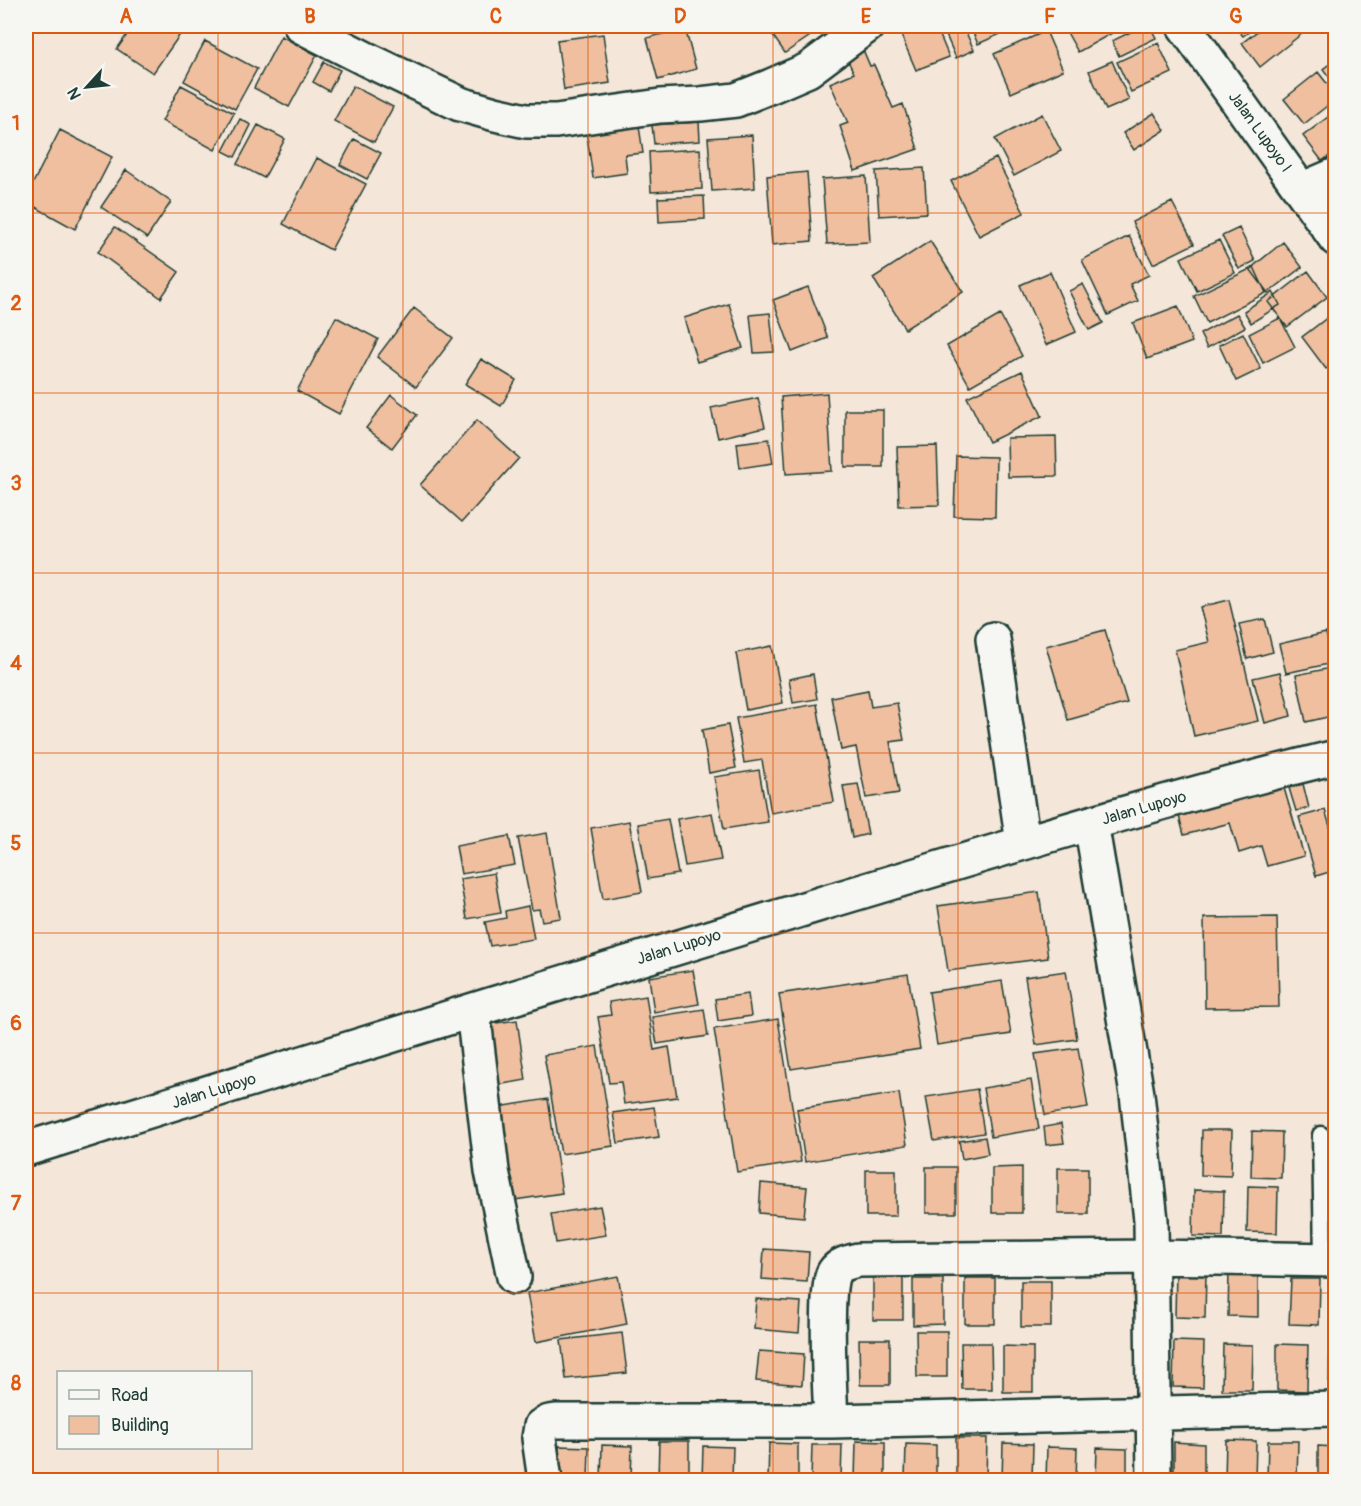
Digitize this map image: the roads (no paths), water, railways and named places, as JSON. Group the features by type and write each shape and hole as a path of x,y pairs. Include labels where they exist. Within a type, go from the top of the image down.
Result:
{"street":[{"path":"301,26 460,104 526,121 556,121 660,106 736,100 808,70 867,26"},
{"name":"Jalan Lupoyo I","path":"1184,26 1335,239"},
{"path":"1301,190 1335,175"},
{"path":"993,639 1023,843"},
{"name":"Jalan Lupoyo","path":"26,1149 1023,843 1246,779 1335,757"},
{"path":"1090,823 1137,1094 1151,1220 1155,1480"},
{"path":"473,1011 492,1171 513,1277"},
{"path":"831,1421 829,1300 831,1277 834,1270 844,1264 858,1260 1152,1257 1329,1260"},
{"path":"545,1480 539,1438 541,1425 549,1422 831,1421 1335,1409"}],"lane":[{"path":"1322,1135 1329,1260"}]}
